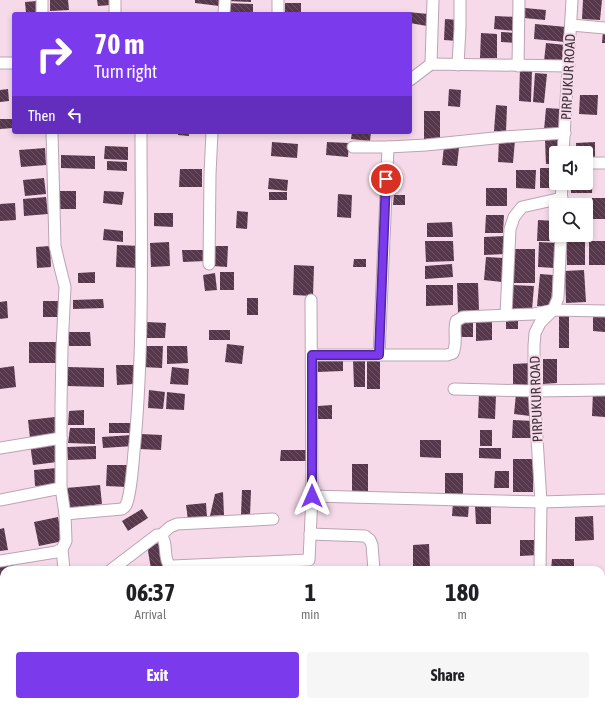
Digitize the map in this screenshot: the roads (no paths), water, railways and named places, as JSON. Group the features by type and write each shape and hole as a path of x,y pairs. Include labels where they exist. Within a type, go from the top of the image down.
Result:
{"street":[{"path":"42,0 42,12"},
{"path":"115,0 115,12"},
{"path":"224,0 224,12"},
{"path":"278,0 278,12"},
{"path":"431,64 433,0"},
{"path":"458,65 460,0"},
{"path":"518,66 519,0"},
{"name":"PIRPUKUR ROAD","path":"563,146 572,0"},
{"path":"571,25 605,28"},
{"path":"0,63 12,63"},
{"path":"412,78 431,64 569,66"},
{"path":"52,134 55,246 65,287 62,348 61,438 62,488 66,541 62,549 64,566"},
{"path":"65,514 122,509 128,499 138,405 141,294 141,134"},
{"path":"208,264 212,134"},
{"path":"353,146 426,146 504,136 564,134"},
{"path":"379,355 388,147"},
{"path":"593,164 605,163"},
{"path":"506,315 510,229 514,217 522,207 549,203"},
{"name":"PIRPUKUR ROAD","path":"540,566 541,502 534,391 535,334 540,323 552,310 558,298 561,242"},
{"path":"161,535 164,539 166,561 168,566 309,565 312,496 311,300"},
{"path":"312,355 447,355 453,353 456,347 454,328 456,320 463,317 534,314 552,310 605,311"},
{"path":"454,390 605,390"},
{"path":"0,448 61,438"},
{"path":"0,500 62,488"},
{"path":"312,496 541,502 605,500"},
{"path":"115,566 157,535 161,535 176,524 273,519"},
{"path":"310,534 365,536 370,540 372,545 374,566"},
{"path":"0,561 50,553 62,549"}]}
